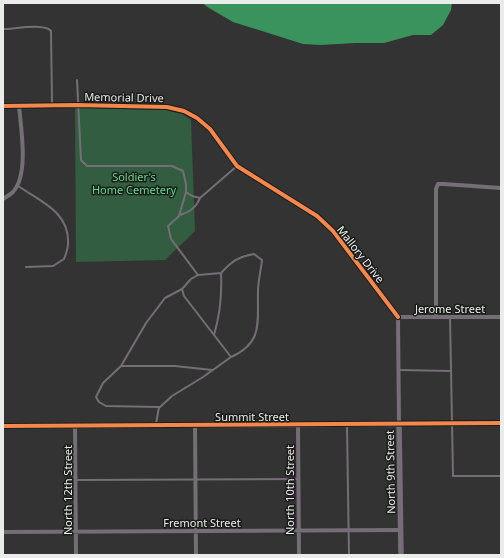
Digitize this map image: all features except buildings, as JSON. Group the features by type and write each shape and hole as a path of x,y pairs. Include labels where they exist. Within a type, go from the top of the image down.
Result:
{"street":[{"name":"Memorial Drive","path":"3,106 77,105 167,107 184,111 197,118 210,130 237,166 263,182"},
{"path":"3,199 14,191 21,175 22,157 19,106"},
{"name":"Mallory Drive","path":"263,182 318,216 333,232 398,317"},
{"path":"436,317 436,189 438,184 501,188"},
{"name":"Jerome Street","path":"398,317 501,317"},
{"name":"North 9th Street","path":"398,317 401,555"},
{"name":"Summit Street","path":"3,426 501,423"},
{"path":"195,425 196,555"},
{"name":"North 10th Street","path":"298,425 298,555"},
{"name":"North 12th Street","path":"75,426 76,555"},
{"name":"Fremont Street","path":"3,532 401,530"}],"lane":[{"path":"3,30 42,27 49,28 51,31 52,106"},
{"path":"77,80 77,105 81,160 87,166 172,166 183,171 186,192 178,216 168,226 171,239 198,275"},
{"path":"178,216 186,214 196,206 200,198 237,166"},
{"path":"17,186 46,203 56,212 62,220 67,232 68,244 64,259 53,266 26,267"},
{"path":"186,192 192,196 200,198"},
{"path":"155,425 159,407 172,396 251,344 257,332 258,289 262,260 254,254 243,256 231,262 221,273 198,275 191,279 182,289 165,298 146,324 121,366 103,383 96,397 99,402 106,406 159,407"},
{"path":"214,336 219,320 222,285 221,273"},
{"path":"182,289 184,296 231,357"},
{"path":"450,317 453,476 501,476"},
{"path":"121,366 175,366 213,370"},
{"path":"399,370 451,371"},
{"path":"347,424 349,555"},
{"path":"76,480 298,478"}],"green space":[{"name":"Soldier's Home Cemetery","path":"75,108 166,110 182,114 191,120 195,231 165,260 76,262"}],"shaded area":[{"path":"202,3 452,3 451,10 443,25 431,35 413,35 384,43 321,45 303,44 233,22"}],"cycle path":[{"path":"3,106 77,105 167,107 184,111 197,118 210,129 237,166 317,216 333,231 398,317"},
{"path":"3,426 501,423"}]}
